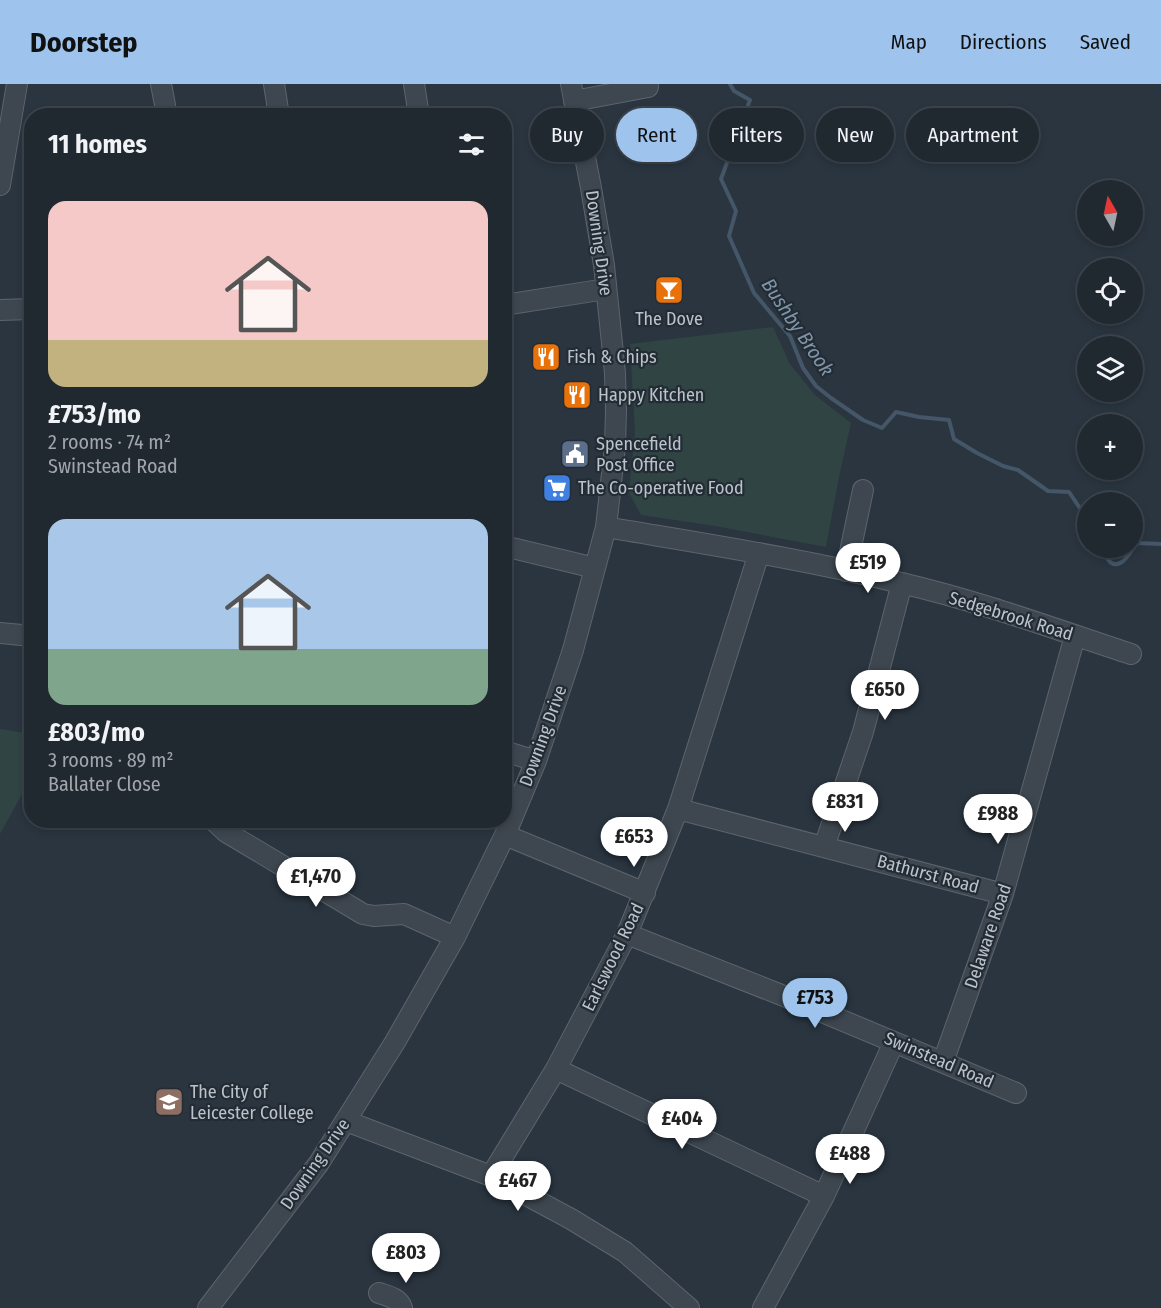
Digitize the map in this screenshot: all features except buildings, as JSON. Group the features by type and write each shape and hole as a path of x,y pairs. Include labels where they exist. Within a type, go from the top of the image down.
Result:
{"street":[{"path":"0,185 16,84"},
{"path":"161,84 165,105"},
{"path":"274,84 278,108"},
{"path":"414,84 418,108"},
{"path":"572,92 648,87"},
{"name":"Downing Drive","path":"512,820 536,761 573,650 606,527 612,485 616,410 615,373 606,289 591,188 572,92"},
{"path":"512,304 606,289"},
{"path":"0,310 24,309"},
{"path":"846,571 863,490"},
{"name":"Sedgebrook Road","path":"606,527 759,553 902,583 1131,654"},
{"path":"512,548 596,568"},
{"name":"Earlswood Road","path":"491,1176 556,1069 627,934 678,808 759,553"},
{"path":"824,847 863,732 902,583"},
{"path":"0,633 24,635"},
{"name":"Delaware Road","path":"943,1062 1003,894 1075,636"},
{"path":"512,754 536,761"},
{"name":"Bathurst Road","path":"678,808 1003,894"},
{"path":"222,828 363,914 374,916 404,914 455,937"},
{"name":"Downing Drive","path":"208,1308 319,1163 346,1121 395,1042 455,937 509,828"},
{"path":"506,835 645,892"},
{"name":"Swinstead Road","path":"627,934 790,998 1016,1093"},
{"path":"763,1308 824,1196 894,1042"},
{"path":"556,1069 824,1196"},
{"path":"346,1121 491,1176 571,1219 625,1252 689,1308"},
{"path":"379,1293 393,1298 401,1304 402,1308"}],"green space":[{"path":"773,327 790,364 815,395 851,423 826,547 641,515 629,493 635,432 630,344"},
{"path":"0,729 24,733 24,791 0,834"}],"waterway":[{"name":"Bushby Brook","path":"730,84 734,91 750,100 721,179 736,211 729,236 754,293 790,336 803,368 816,386 863,420 882,428 896,412 949,420 954,439 1003,466 1018,470 1048,491 1069,492 1077,504"},
{"name":"Bushby Brook","path":"1143,543 1161,544"},
{"name":"Bushby Brook","path":"1108,558 1115,564 1126,558"}],"place":[{"name":"The Dove","path":"669,290"},
{"name":"Fish & Chips","path":"546,357"},
{"name":"Happy Kitchen","path":"577,395"},
{"name":"Spencefield Post Office","path":"575,454"},
{"name":"The Co-operative Food","path":"557,488"},
{"name":"The City of Leicester College","path":"169,1102"}]}
